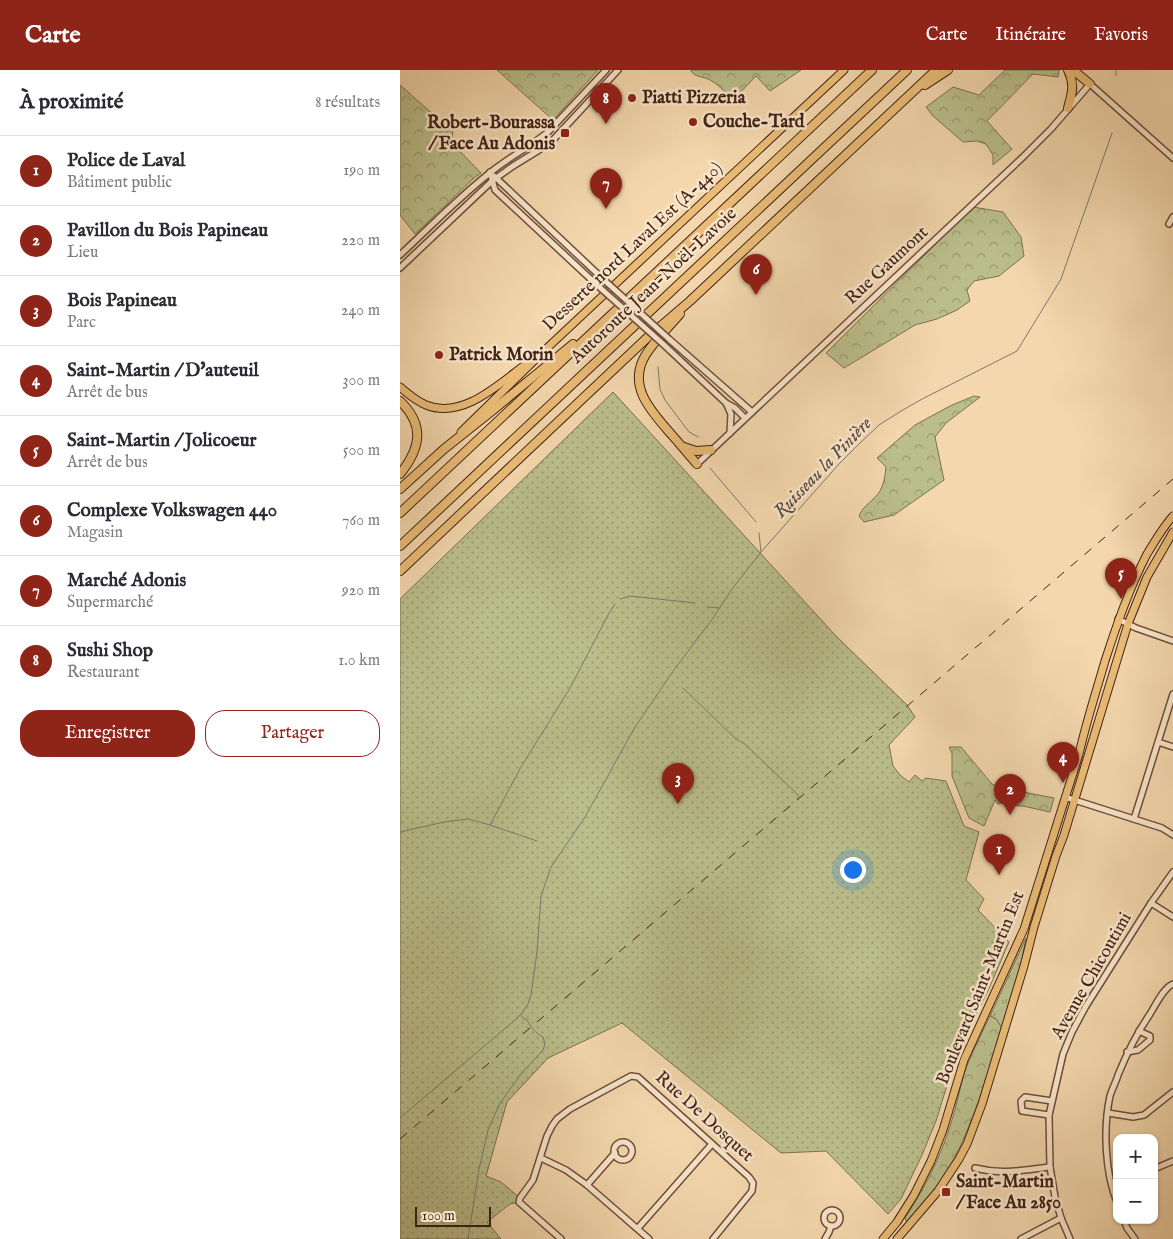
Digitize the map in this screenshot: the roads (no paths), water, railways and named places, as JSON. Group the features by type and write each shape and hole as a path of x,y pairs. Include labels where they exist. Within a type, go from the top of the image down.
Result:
{"highway":[{"name":"Autoroute Jean-Noël-Lavoie","path":"400,513 872,70"},
{"name":"Autoroute Jean-Noël-Lavoie","path":"400,546 907,70"},
{"path":"400,570 936,70"},
{"path":"906,98 948,70"},
{"path":"1068,70 1072,76 1073,84 1068,108"},
{"path":"1073,70 1090,84"},
{"path":"444,449 628,299"},
{"path":"690,301 648,352 639,374 640,388 648,406 697,464"},
{"path":"400,401 413,418 417,434 417,444 413,454 400,474"},
{"path":"682,446 696,451 711,450"},
{"name":"Desserte nord Laval Est (A-440)","path":"400,489 444,449"}],"main road":[{"name":"Desserte nord Laval Est (A-440)","path":"444,449 546,349 844,70"},
{"path":"400,387 413,398 428,406 443,408 460,406 484,394 546,349"},
{"name":"Boulevard Saint-Martin Est","path":"883,1239 897,1222 914,1195 931,1161 943,1130 964,1060 1024,929 1118,620 1142,563 1173,516"},
{"name":"Boulevard Saint-Martin Est","path":"897,1239 943,1184 967,1144 982,1104 1128,624 1139,594 1173,532"},
{"path":"1049,848 1060,847"},
{"path":"1036,891 1045,894"}],"street":[{"path":"400,255 490,172 548,132 606,70"},
{"path":"400,268 494,180 549,143 618,70"},
{"path":"1090,84 1173,158"},
{"name":"Rue Gaumont","path":"697,464 1023,157 1090,84"},
{"path":"490,172 494,180 495,190 726,403 735,408 745,418"},
{"path":"494,180 752,412"},
{"path":"1169,224 1173,218"},
{"path":"726,403 731,414 730,433"},
{"path":"1118,620 1173,641"},
{"path":"1134,819 1173,694"},
{"path":"1158,742 1173,746"},
{"path":"1065,797 1162,828 1173,835"},
{"name":"Avenue Chicoutimi","path":"1070,1239 1055,1197 1050,1167 1049,1115 1063,1054 1086,1006 1151,903 1173,872"},
{"path":"1151,903 1173,917"},
{"path":"1113,1189 1106,1154 1110,1095 1127,1052 1161,996 1173,984"},
{"path":"1127,1052 1138,1050 1150,1040 1150,1036 1139,1031"},
{"name":"Rue De Dosquet","path":"561,1239 519,1202 533,1180 547,1136 557,1120 570,1109 630,1076 638,1077 750,1177 753,1183 752,1191 713,1239"},
{"path":"1108,1113 1133,1116 1144,1115 1173,1092"},
{"path":"1049,1115 1022,1111 1021,1101 1025,1097 1052,1101"},
{"path":"638,1228 712,1144"},
{"path":"587,1185 615,1153"},
{"path":"541,1158 566,1170 587,1185 649,1239"},
{"path":"1158,1167 1173,1160"},
{"path":"976,1168 994,1172 1008,1172 1050,1167"},
{"path":"1021,1239 1061,1218"},
{"path":"1126,1224 1135,1239"},
{"path":"825,1239 830,1232 831,1226"}],"waterway":[{"name":"Ruisseau la Pinière","path":"1116,70 1116,76"},
{"name":"Ruisseau la Pinière","path":"400,1118 516,1019 528,1004 537,952 541,896 551,867 585,817 635,727 732,589 761,552 839,464 879,425 924,398 1017,351 1061,279 1112,133"},
{"path":"658,367 660,389 665,400 689,432 698,437"},
{"path":"710,468 756,522"},
{"path":"759,533 761,552"},
{"path":"620,599 630,596 695,603"},
{"path":"490,825 521,767 570,688 615,604"},
{"path":"707,607 719,608"},
{"path":"683,688 799,796"},
{"path":"400,832 444,822 468,819 537,841"},
{"path":"468,1239 479,1169 488,1130 500,1103 521,1074 543,1050 545,1044 543,1037 535,1032 521,1015"}],"railway":[{"path":"400,1139 1173,479"}],"place":[{"name":"Piatti Pizzeria","path":"632,98"},
{"name":"Couche-Tard","path":"693,122"},
{"name":"Sushi Shop","path":"606,124"},
{"name":"Robert-Bourassa / Face Au Adonis","path":"565,133"},
{"name":"Marché Adonis","path":"606,209"},
{"name":"Complexe Volkswagen 440","path":"756,295"},
{"name":"Patrick Morin","path":"439,355"},
{"name":"Saint-Martin / Jolicoeur","path":"1121,599"},
{"name":"Saint-Martin / D'auteuil","path":"1063,783"},
{"name":"Bois Papineau","path":"678,804"},
{"name":"Pavillon du Bois Papineau","path":"1010,815"},
{"name":"Police de Laval","path":"999,875"},
{"name":"Saint-Martin / Face Au 2850","path":"946,1192"}]}
